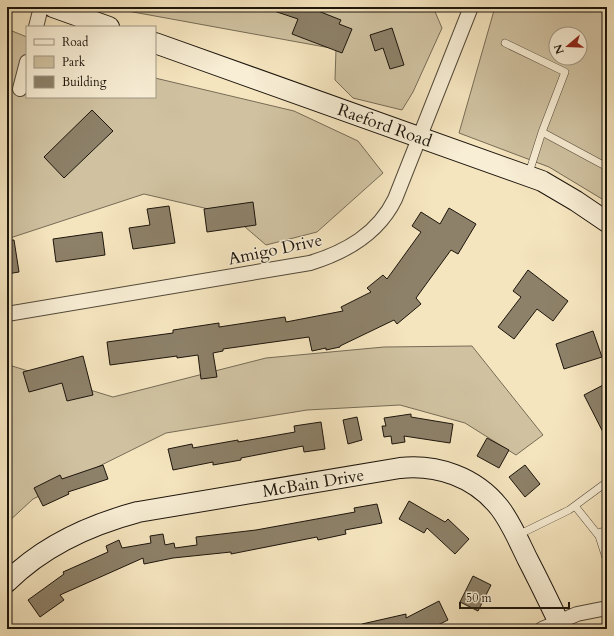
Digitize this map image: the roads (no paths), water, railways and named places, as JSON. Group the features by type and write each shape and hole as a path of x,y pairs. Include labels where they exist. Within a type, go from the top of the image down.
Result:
{"street":[{"path":"36,26 41,7"},
{"path":"53,7 106,26"},
{"name":"Amigo Drive","path":"7,314 310,263 347,249 364,238 385,217 395,199 471,7"},
{"name":"Raeford Road","path":"156,43 542,181 576,201 607,222"},
{"path":"20,89 26,66"},
{"name":"McBain Drive","path":"7,582 29,562 54,545 81,531 145,510 412,467 432,468 451,473 478,487 499,508 516,536 554,626"},
{"path":"554,626 578,614 607,608"}],"lane":[{"path":"505,43 565,72 542,132 528,176"},
{"path":"542,132 607,167"},
{"path":"516,536 576,506 607,482"},
{"path":"576,506 598,533 607,561"},
{"path":"598,533 607,530"}]}
